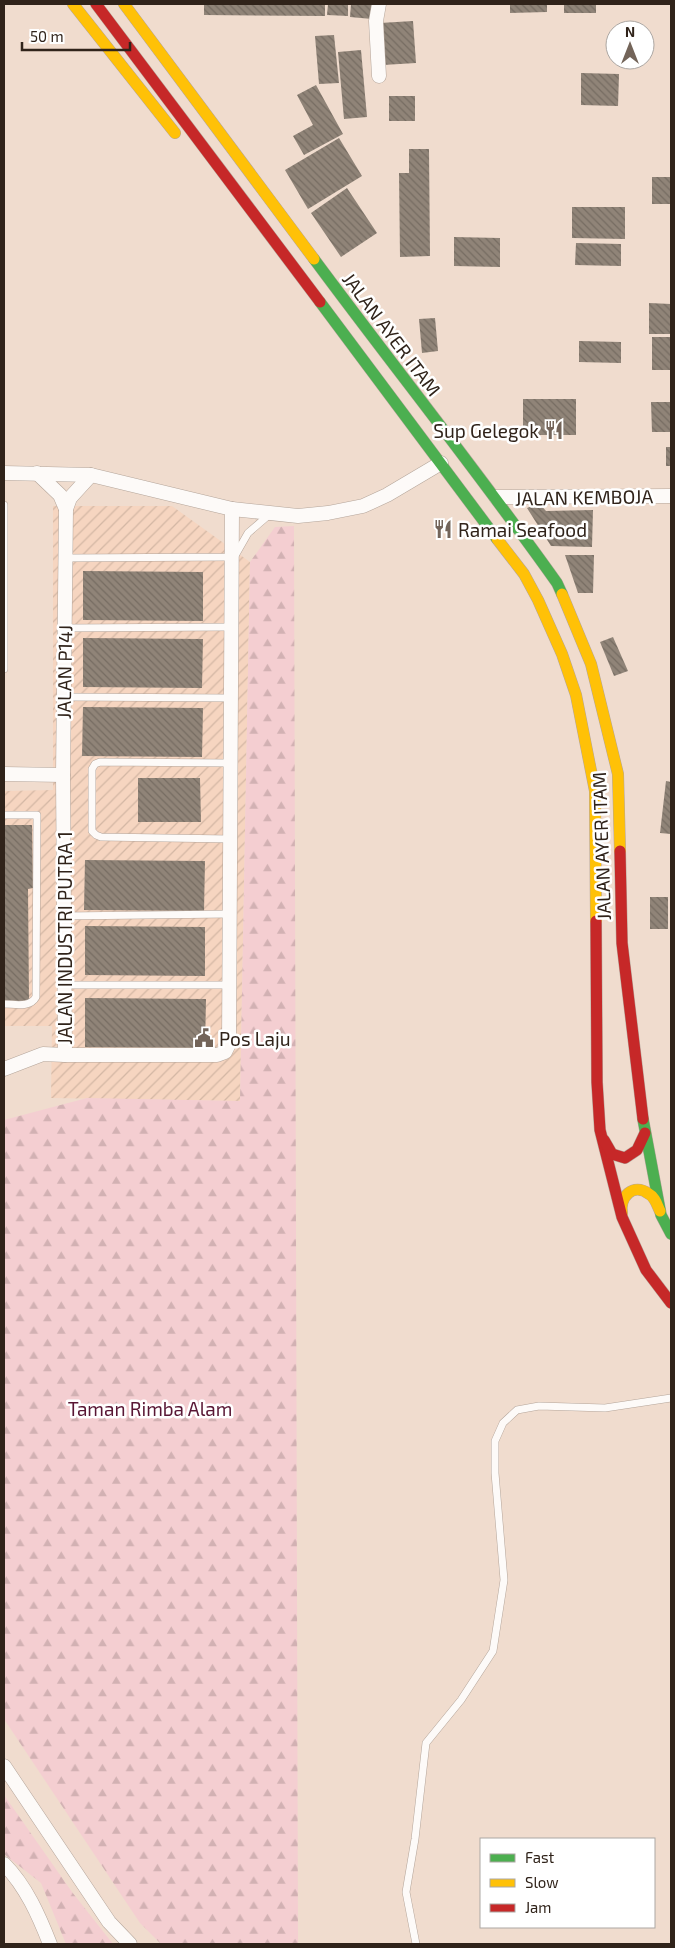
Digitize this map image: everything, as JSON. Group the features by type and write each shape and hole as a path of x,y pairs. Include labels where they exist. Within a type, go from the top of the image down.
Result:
{"main road":[{"path":"73,4 184,145"},
{"name":"JALAN AYER ITAM","path":"96,4 524,574 543,610 572,681 595,791 597,1082 600,1130"},
{"name":"JALAN AYER ITAM","path":"124,4 379,347 496,497 558,583 591,664 618,774 622,943 645,1133 662,1215 671,1234"},
{"path":"156,28 228,142"},
{"path":"197,158 231,184"},
{"path":"600,1130 612,1154 625,1158 637,1150 645,1133"},
{"path":"600,1130 622,1217 646,1270 671,1303"},
{"path":"622,1217 621,1205 623,1197 639,1190 652,1196 662,1215"}],"street":[{"path":"379,4 376,21 379,76"},
{"path":"4,473 91,475 232,509 298,516 328,513 363,506 441,463"},
{"path":"37,473 60,496 66,509"},
{"path":"66,509 70,498 91,475"},
{"name":"JALAN KEMBOJA","path":"496,497 671,496"},
{"name":"JALAN P14J","path":"63,775 66,509"},
{"name":"JALAN INDUSTRI PUTRA 1","path":"63,775 65,1054 217,1055 225,1052 229,1044 232,509"},
{"path":"4,774 63,775"},
{"path":"4,1068 43,1054 65,1054"},
{"path":"4,1766 110,1922 130,1944"},
{"path":"4,1864 19,1883 39,1915 50,1944"}],"lane":[{"path":"4,505 4,669"},
{"path":"66,558 232,557 236,554 248,534 270,514"},
{"path":"65,628 231,627"},
{"path":"64,697 231,698"},
{"name":"JALAN INDUSTRI PUTRA 1","path":"230,763 100,762 95,764 92,769 92,831 96,835 101,837 230,839"},
{"path":"4,815 38,815 36,997 34,1002 29,1004 4,1004"},
{"path":"64,916 229,914"},
{"path":"64,985 229,985"},
{"path":"416,1944 406,1892 415,1839 426,1743 461,1700 493,1651 504,1580 495,1473 495,1441 503,1422 517,1410 539,1406 604,1408 671,1398"}],"shaded area":[{"path":"53,506 172,506 250,562 240,1101 51,1098 52,1026 4,1026 4,791 53,790"}],"green space":[{"name":"Taman Rimba Alam","path":"294,526 298,1944 161,1944 140,1923 4,1719 4,1120 87,1098 240,1101 250,562 275,527"},
{"path":"4,1795 72,1892 113,1944 66,1944 41,1883 4,1854"}],"building":[{"path":"204,4 325,4 325,16 204,15"},
{"path":"328,4 348,4 348,16 327,15"},
{"path":"351,4 374,4 372,19 350,17"},
{"path":"510,4 547,4 547,12 510,13"},
{"path":"564,4 596,4 596,13 564,13"},
{"path":"413,21 416,63 383,65 380,23"},
{"path":"334,35 339,83 319,84 315,36"},
{"path":"361,50 367,117 344,119 338,52"},
{"path":"581,73 619,74 618,106 581,105"},
{"path":"316,85 343,134 304,155 293,136 313,125 297,95"},
{"path":"389,96 415,96 415,121 389,121"},
{"path":"339,138 362,176 308,209 285,170"},
{"path":"409,149 429,149 430,256 400,257 399,173 409,173"},
{"path":"652,177 671,177 671,204 652,204"},
{"path":"347,188 377,233 341,257 311,213"},
{"path":"572,207 625,207 625,239 572,238"},
{"path":"454,237 500,238 500,267 454,266"},
{"path":"576,243 621,244 621,266 575,265"},
{"path":"649,303 671,304 671,334 649,334"},
{"path":"435,318 438,351 422,353 419,319"},
{"path":"652,337 671,337 671,370 652,370"},
{"path":"579,341 621,342 621,363 579,362"},
{"path":"523,399 576,399 576,435 523,435"},
{"path":"651,402 671,402 671,432 652,432"},
{"path":"666,447 671,447 671,466 666,466"},
{"path":"539,503 546,511 593,510 592,547 551,546 527,508"},
{"path":"565,555 594,555 593,593 578,593"},
{"path":"83,571 203,572 203,621 83,620"},
{"path":"613,637 628,671 614,676 600,642"},
{"path":"83,638 203,639 202,688 83,687"},
{"path":"83,707 203,708 202,757 82,756"},
{"path":"138,778 200,778 201,822 138,822"},
{"path":"666,781 671,782 671,834 660,833"},
{"path":"4,825 32,825 33,888 28,889 29,1001 4,1001"},
{"path":"85,860 205,861 204,911 84,910"},
{"path":"650,897 668,897 668,929 650,929"},
{"path":"85,926 205,927 205,976 85,975"},
{"path":"85,998 206,999 205,1048 85,1047"}],"traffic: fast":[{"path":"314,259 497,501 557,583 562,594"},
{"path":"320,302 497,539"},
{"path":"643,1119 661,1215 671,1234"}],"traffic: slow":[{"path":"73,4 175,133"},
{"path":"124,4 314,259"},
{"path":"497,539 524,574 538,600 562,654 576,695 595,791 596,921"},
{"path":"562,594 591,664 618,774 620,851"},
{"path":"622,1214 625,1197 628,1193 638,1190 651,1195 660,1211"}],"traffic: jam":[{"path":"96,4 320,302"},
{"path":"620,851 622,943 643,1119"},
{"path":"596,921 597,1082 600,1130 622,1217 646,1270 671,1303"},
{"path":"604,1140 612,1154 625,1158 637,1150 645,1133"}],"place":[{"name":"Sup Gelegok","path":"554,430"},
{"name":"Ramai Seafood","path":"443,529"},
{"name":"Pos Laju","path":"204,1038"}]}
